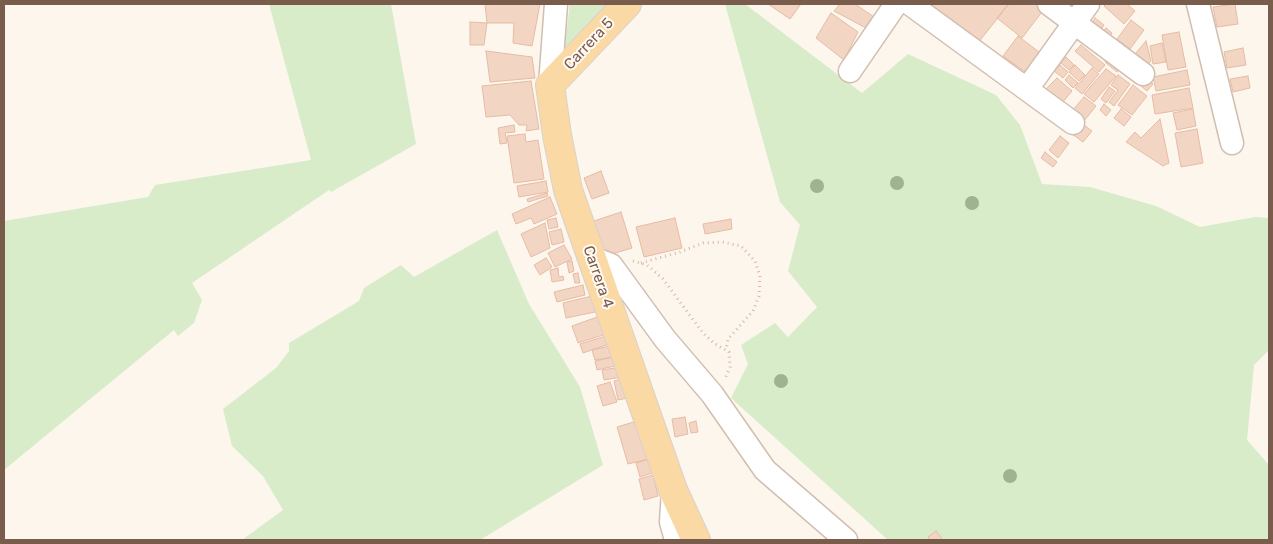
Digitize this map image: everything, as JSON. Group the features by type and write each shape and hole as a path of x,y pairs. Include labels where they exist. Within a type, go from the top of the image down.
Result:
{"main road":[{"name":"Carrera 5","path":"550,85 627,4"},
{"name":"Carrera 4","path":"550,85 557,135 568,190 673,490 696,540"}],"street":[{"name":"Carrera 4","path":"550,85 556,4"},
{"path":"850,71 896,4"},
{"path":"910,4 1073,123"},
{"path":"1049,4 1143,74"},
{"path":"1027,89 1088,4"},
{"path":"1198,4 1232,143"},
{"path":"590,257 611,265 665,340 712,394 765,470 846,540"},
{"path":"673,490 671,522 676,540"}],"path":[{"path":"626,259 647,265 663,279 703,333 715,344 727,351 728,339 753,311 759,296 760,276 755,260 741,246 722,242 703,243 680,252 641,263"}],"green space":[{"path":"269,4 391,4 416,144 331,192 329,190 192,283 202,300 194,323 178,336 174,330 4,470 4,221 148,197 155,185 311,160"},
{"path":"570,4 610,4 564,50"},
{"path":"725,4 745,4 862,93 908,54 996,95 1020,125 1042,184 1090,187 1156,206 1200,227 1255,217 1269,218 1269,350 1254,365 1247,440 1269,465 1269,540 888,540 731,398 748,364 741,345 775,323 788,337 817,307 788,271 800,225 780,202"},
{"path":"497,230 529,304 580,387 603,465 480,540 242,540 283,510 263,476 232,446 223,409 276,368 289,351 289,343 359,301 364,288 401,265 414,277"}],"building":[{"path":"485,4 540,4 532,46 513,43 514,23 487,23"},
{"path":"768,4 801,4 790,19"},
{"path":"840,4 855,4 874,17 866,28 834,11"},
{"path":"916,4 1009,4 977,44"},
{"path":"1008,4 1040,4 1045,8 1022,38 997,18"},
{"path":"1106,4 1127,4 1135,11 1124,24 1104,6"},
{"path":"1235,4 1238,24 1217,27 1213,7"},
{"path":"831,13 858,32 844,60 816,38"},
{"path":"1095,18 1104,25 1100,31 1091,25"},
{"path":"1131,20 1144,30 1130,49 1117,39"},
{"path":"470,22 487,23 484,45 470,45"},
{"path":"1106,28 1112,33 1109,38 1102,33"},
{"path":"1179,32 1186,67 1168,70 1162,35"},
{"path":"1018,36 1043,55 1028,74 1003,56"},
{"path":"1146,41 1151,61 1142,69 1130,60"},
{"path":"1162,43 1166,62 1153,64 1150,46"},
{"path":"1081,45 1105,65 1099,72 1075,51"},
{"path":"1243,48 1246,65 1227,68 1224,52"},
{"path":"486,51 532,57 535,78 490,82"},
{"path":"1111,54 1124,63 1117,72 1105,62"},
{"path":"1066,57 1074,65 1069,70 1061,63"},
{"path":"1060,65 1068,72 1063,78 1054,71"},
{"path":"1075,65 1085,75 1079,81 1069,72"},
{"path":"1092,68 1099,74 1082,94 1075,88"},
{"path":"1106,69 1116,76 1094,102 1084,94"},
{"path":"1187,70 1190,85 1156,91 1153,77"},
{"path":"1069,75 1078,83 1073,88 1065,80"},
{"path":"1118,75 1130,84 1114,106 1109,102 1118,90 1111,85"},
{"path":"1141,75 1153,84 1147,91 1136,82"},
{"path":"1248,76 1250,88 1233,92 1230,79"},
{"path":"1057,78 1072,91 1062,103 1046,89"},
{"path":"531,81 539,129 526,131 527,125 519,125 510,115 486,117 482,86"},
{"path":"1133,85 1147,96 1132,115 1118,105"},
{"path":"1109,87 1115,91 1106,103 1101,99"},
{"path":"1189,88 1193,108 1155,114 1152,95"},
{"path":"1084,97 1096,106 1084,121 1072,111"},
{"path":"1104,104 1111,110 1106,116 1100,110"},
{"path":"1121,109 1131,117 1124,126 1114,118"},
{"path":"1193,109 1196,126 1177,130 1173,113"},
{"path":"1160,119 1169,163 1163,166 1126,142 1135,132 1141,138"},
{"path":"1080,122 1092,131 1083,142 1071,133"},
{"path":"514,125 515,132 505,133 507,143 500,144 498,128"},
{"path":"1197,129 1203,163 1181,167 1175,133"},
{"path":"525,134 526,142 538,140 544,179 514,183 507,136"},
{"path":"1060,136 1069,143 1058,158 1049,150"},
{"path":"1045,152 1057,162 1053,167 1041,158"},
{"path":"601,171 609,193 592,199 584,178"},
{"path":"546,181 548,192 519,197 517,186"},
{"path":"547,193 548,196 528,202 527,199"},
{"path":"550,197 557,214 534,224 531,218 516,224 512,214"},
{"path":"621,212 632,248 602,257 591,222"},
{"path":"556,218 558,227 549,229 547,220"},
{"path":"675,218 682,248 644,257 636,227"},
{"path":"731,219 732,229 705,234 703,224"},
{"path":"545,223 550,248 531,257 521,234"},
{"path":"561,229 564,242 552,245 549,232"},
{"path":"564,245 572,259 555,267 548,253"},
{"path":"546,258 552,267 540,275 534,265"},
{"path":"572,261 574,271 569,273 567,262"},
{"path":"558,268 559,277 563,276 564,280 552,282 550,270"},
{"path":"578,273 580,283 575,283 573,274"},
{"path":"583,285 585,295 557,302 554,292"},
{"path":"592,296 595,312 566,318 563,303"},
{"path":"600,316 606,334 578,343 572,326"},
{"path":"606,336 609,344 583,353 580,344"},
{"path":"610,346 613,357 595,360 592,350"},
{"path":"613,357 615,366 597,370 595,361"},
{"path":"621,367 622,377 604,380 602,370"},
{"path":"624,378 628,398 618,400 614,381"},
{"path":"610,382 617,402 603,406 597,386"},
{"path":"685,417 688,434 675,437 672,419"},
{"path":"637,421 648,459 628,464 617,427"},
{"path":"696,421 698,432 691,433 689,423"},
{"path":"649,459 652,473 640,477 636,463"},
{"path":"653,475 658,496 644,500 639,479"},
{"path":"936,531 942,539 930,540 928,537"}]}
